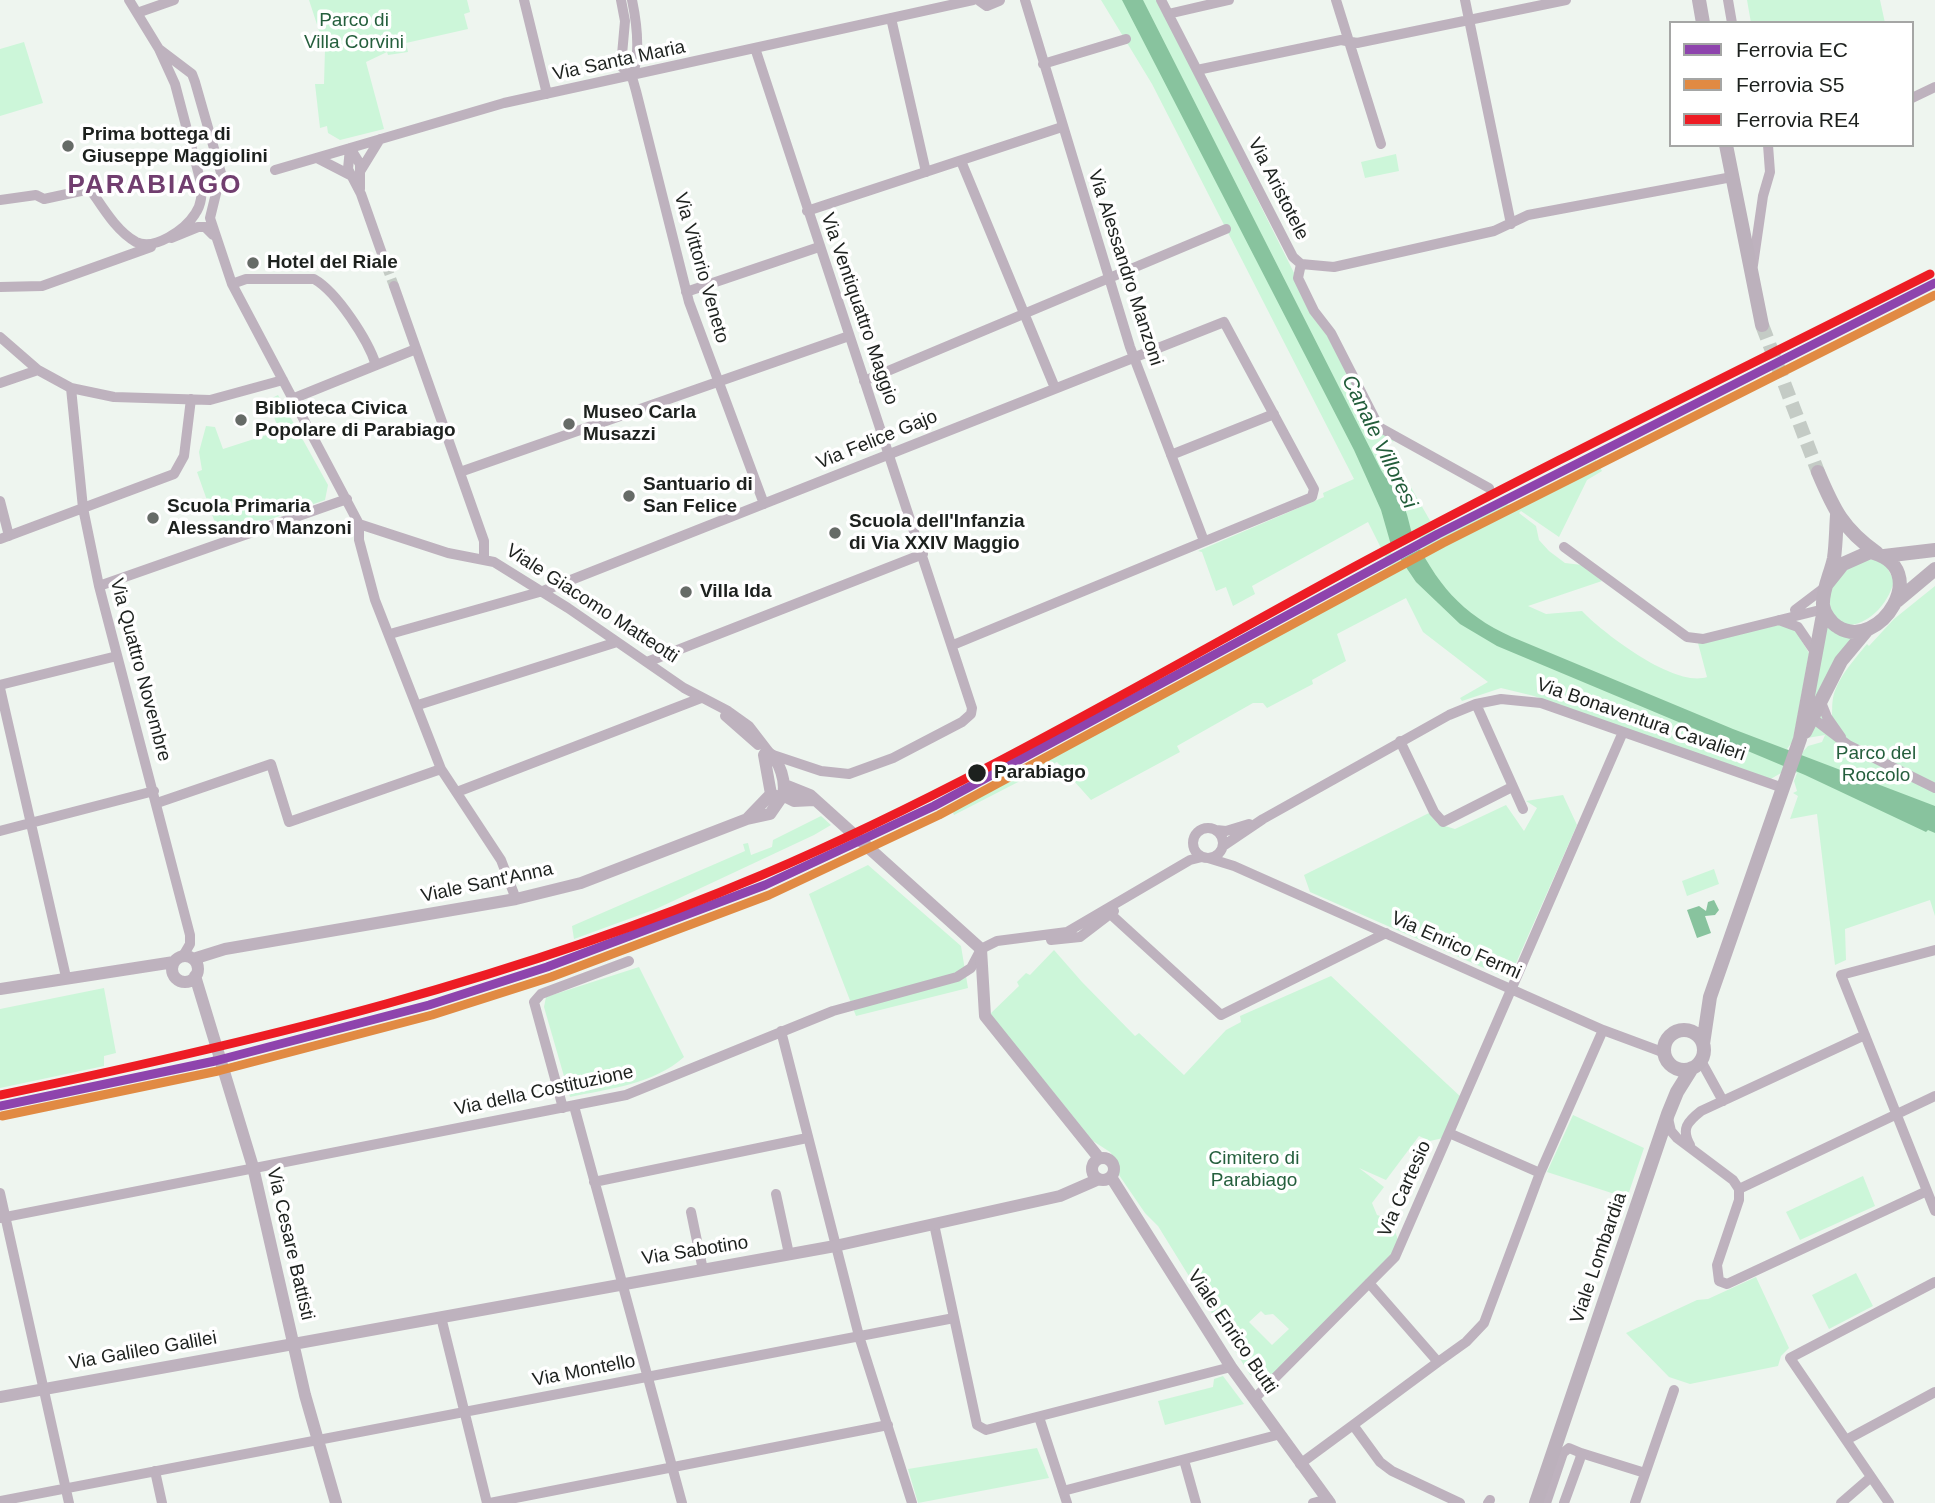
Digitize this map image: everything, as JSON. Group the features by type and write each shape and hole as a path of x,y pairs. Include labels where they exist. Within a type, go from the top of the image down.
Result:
{"main road":[{"path":"1699,0 1703,21"},
{"path":"1726,147 1762,325"},
{"path":"1818,472 1836,515 1853,535 1895,565 1901,577 1896,602"},
{"name":"Viale Lombardia","path":"1534,1503 1668,1114 1677,1092 1696,1065 1703,1044 1710,997 1799,744 1808,713 1815,652 1834,558 1836,515"},
{"path":"1827,584 1836,571 1864,552 1880,554 1935,550"},
{"name":"Viale Lombardia","path":"1808,713 1821,702 1841,661 1866,631 1884,618 1896,602 1935,569"},
{"path":"1824,609 1838,628 1850,632 1866,631"},
{"name":"Viale Lombardia","path":"1677,1092 1675,1067 1665,1052 1670,1036 1686,1030 1710,997"},
{"path":"1686,1030 1697,1035 1703,1044"},
{"path":"1675,1067 1696,1065"}],"street":[{"path":"0,200 36,195 44,199 90,189 127,235 143,245 154,245 195,215 202,195 201,183 175,84 159,49 129,0"},
{"path":"136,13 174,0"},
{"path":"524,0 547,94"},
{"name":"Via Vittorio Veneto","path":"621,0 625,21 621,66 632,77 686,292 764,504"},
{"path":"632,0 637,64 632,77"},
{"name":"Via Santa Maria","path":"275,170 504,103 973,0"},
{"path":"980,0 988,5 999,0"},
{"name":"Via Alessandro Manzoni","path":"1025,0 1133,358 1204,541"},
{"name":"Via Aristotele","path":"1161,0 1293,257 1301,264 1297,274 1308,300 1331,333 1379,427 1394,438 1489,488"},
{"path":"1168,14 1229,0"},
{"path":"1336,0 1381,144"},
{"path":"1465,0 1511,223"},
{"path":"1197,70 1341,40 1357,43 1566,0"},
{"path":"1728,0 1732,21"},
{"path":"891,18 926,172"},
{"path":"1043,64 1126,39"},
{"name":"Via Ventiquattro Maggio","path":"755,48 953,645 970,700 971,714 903,753 849,774 821,771 768,754"},
{"path":"159,49 191,74 222,173 211,212 214,235 232,284 359,524 359,540 376,600 441,769 501,860 516,899"},
{"path":"175,84 176,76 183,71 191,74"},
{"path":"1914,97 1935,87"},
{"path":"807,211 1062,127"},
{"path":"356,174 380,139"},
{"path":"1752,273 1763,196 1770,172 1768,147"},
{"path":"350,148 359,158 356,174 361,194 386,265"},
{"path":"316,158 356,174"},
{"path":"961,161 1055,388"},
{"path":"1301,264 1334,267 1494,231 1528,215 1732,177"},
{"path":"201,183 210,190 220,187"},
{"path":"0,287 35,288 125,258 198,227 205,227 214,235"},
{"path":"864,381 1226,229"},
{"path":"686,292 819,247"},
{"path":"232,284 246,279 296,278 320,282 364,338 376,365"},
{"path":"394,286 484,541 484,559"},
{"name":"Via Felice Gajo","path":"390,634 543,591 1224,322 1274,414"},
{"path":"460,472 849,336"},
{"path":"0,337 38,370 71,388 114,397 191,399 229,396 283,380"},
{"path":"292,399 416,349"},
{"path":"0,383 38,370"},
{"name":"Via Quattro Novembre","path":"71,388 83,508 99,586 158,803 190,935 190,944 183,959"},
{"path":"0,501 5,538 174,474 184,456 191,399"},
{"path":"953,645 1314,494 1274,414 1171,455"},
{"path":"99,586 347,499"},
{"name":"Viale Giacomo Matteotti","path":"359,524 448,553 484,559 543,591 701,698 728,711 749,726 768,754 780,793"},
{"path":"1564,547 1687,638 1703,639 1824,609"},
{"path":"647,662 923,554"},
{"path":"1771,620 1802,606 1827,584"},
{"path":"1771,620 1798,627 1815,652"},
{"path":"418,705 617,642"},
{"path":"65,977 0,687 117,656"},
{"path":"457,792 701,698"},
{"name":"Via Bonaventura Cavalieri","path":"981,949 998,941 1040,938 1069,940 1092,930 1131,895 1169,872 1217,855 1222,847 1263,819 1400,741 1476,704 1522,698 1623,733 1635,734 1783,788"},
{"path":"1821,702 1827,717 1848,745"},
{"path":"1476,704 1523,809"},
{"path":"1808,713 1827,731 1848,745 1935,788"},
{"path":"1799,744 1827,731"},
{"name":"Via Cartesio","path":"1254,1399 1395,1257 1623,733"},
{"path":"1400,741 1434,813 1443,822 1512,787"},
{"path":"158,803 271,764 289,822 441,769"},
{"path":"780,793 799,789 814,800 981,949 985,1016 1100,1158 1092,1168 1105,1178"},
{"path":"0,831 154,791"},
{"name":"Viale Sant'Anna","path":"147,967 225,949 516,899 581,883 747,819 770,814 780,793"},
{"name":"Via Bonaventura Cavalieri","path":"1169,872 1193,844 1194,836 1201,830 1226,831 1263,819"},
{"path":"1216,831 1222,836 1225,859 1234,866"},
{"path":"1193,844 1195,851 1205,858"},
{"name":"Via Enrico Fermi","path":"1205,858 1234,866 1603,1030 1665,1052"},
{"path":"1109,912 1222,1015 1386,933"},
{"path":"0,989 119,968 147,967 188,976 225,949"},
{"name":"Via della Costituzione","path":"2,1218 626,1095 841,1009 957,977 971,968 981,949"},
{"path":"1935,950 1841,975 1935,1212"},
{"path":"183,959 188,976"},
{"path":"183,959 188,976"},
{"path":"563,1108 534,1002 541,994 629,961"},
{"name":"Via Cesare Battisti","path":"188,976 200,996 253,1167 293,1344 336,1503"},
{"path":"1300,1464 1465,1342 1484,1323 1540,1173 1603,1030"},
{"path":"781,1031 859,1336 912,1503"},
{"path":"1692,1149 1684,1134 1686,1126 1701,1111 1865,1035"},
{"path":"1696,1065 1723,1101"},
{"path":"1739,1189 1935,1096"},
{"path":"574,1106 682,1503"},
{"path":"1668,1114 1671,1131 1677,1138 1733,1180 1739,1189 1739,1200 1717,1265 1719,1281 1731,1284 1927,1191"},
{"path":"1449,1133 1540,1173"},
{"path":"594,1182 807,1138"},
{"path":"1656,1147 1677,1138"},
{"name":"Viale Enrico Butti","path":"1100,1158 1112,1161 1115,1170 1105,1178 1278,1435 1329,1501"},
{"name":"Via Sabotino","path":"293,1344 622,1282 835,1247 1060,1196 1105,1178"},
{"path":"0,1193 2,1218 69,1503"},
{"path":"776,1194 789,1254"},
{"path":"691,1212 703,1270"},
{"path":"934,1224 977,1425 986,1430 1231,1367"},
{"path":"1889,1503 1790,1358 1935,1282"},
{"path":"1369,1283 1438,1362"},
{"path":"442,1317 489,1503 888,1425"},
{"name":"Via Montello","path":"0,1501 954,1318"},
{"name":"Via Galileo Galilei","path":"0,1396 293,1344"},
{"path":"1635,1503 1674,1390"},
{"path":"1846,1440 1935,1392"},
{"path":"1039,1417 1067,1503"},
{"path":"1353,1425 1380,1462 1392,1471 1460,1503"},
{"path":"1063,1492 1278,1435"},
{"path":"1546,1503 1563,1453 1569,1448 1645,1473"},
{"path":"1564,1503 1581,1453"},
{"path":"1184,1460 1196,1503"},
{"path":"155,1471 162,1503"},
{"path":"1841,1503 1871,1477"},
{"path":"1313,1503 1329,1501"}],"green space":[{"name":"Parco di Villa Corvini","path":"309,0 467,0 470,12 464,14 468,29 406,43 408,52 388,55 387,52 366,62 384,129 340,140 328,133 327,126 320,128 315,84 324,84 325,49"},
{"name":"Parco del Roccolo","path":"1101,0 1158,0 1307,299 1370,414 1396,441 1385,442 1440,538 1505,503 1510,506 1596,460 1602,471 1587,480 1559,537 1521,511 1519,513 1536,526 1539,540 1549,551 1565,563 1582,565 1602,581 1528,606 1546,614 1582,611 1606,633 1641,657 1677,675 1693,678 1707,677 1698,643 1783,624 1794,628 1809,653 1793,741 1787,749 1800,755 1808,746 1822,742 1825,735 1807,738 1819,710 1829,726 1835,691 1852,662 1894,619 1935,586 1935,916 1930,900 1845,929 1846,960 1835,965 1817,814 1790,819 1798,796 1793,793 1797,791 1794,781 1797,773 1781,773 1769,780 1534,696 1501,688 1462,701 1460,698 1488,682 1423,632 1406,598 1337,634 1346,661 1312,680 1313,684 1267,708 1263,703 1253,703 1177,746 1180,752 1091,800 1057,762 954,815 950,805 1078,736 1084,738 1390,566 1368,522 1252,586 1255,594 1233,606 1226,587 1216,591 1202,552 1198,551 1324,497 1323,493 1354,479 1152,84"},
{"path":"1747,0 1880,0 1885,21 1751,21"},
{"path":"24,42 43,103 0,116 0,49"},
{"path":"1396,154 1399,171 1365,178 1361,162"},
{"path":"278,395 328,485 325,500 220,537 197,472 202,470 199,452 206,426 215,427 223,449 279,431 268,400"},
{"path":"1859,558 1884,561 1894,581 1888,597 1878,610 1855,624 1844,624 1836,619 1830,606 1830,587"},
{"path":"1823,623 1834,632 1853,637 1810,710"},
{"path":"1563,795 1577,825 1509,979 1310,892 1304,875 1429,813 1438,824 1455,829 1506,805 1524,831 1537,808 1526,801"},
{"path":"821,816 831,825 814,835 656,909 574,939 572,926 745,851 743,844 748,843 751,855 772,847 773,840"},
{"path":"868,865 961,946 968,988 856,1016 809,894"},
{"path":"1714,869 1719,884 1687,896 1682,881"},
{"name":"Cimitero di Parabiago","path":"1054,950 1135,1036 1139,1033 1184,1075 1226,1030 1241,1022 1240,1016 1331,976 1462,1098 1443,1138 1430,1141 1419,1136 1386,1180 1359,1168 1384,1187 1372,1203 1377,1215 1383,1217 1387,1212 1399,1242 1392,1255 1271,1377 1250,1375 1158,1226 1145,1213 1119,1175 1116,1160 1110,1152 1093,1141 990,1014 1019,986 1017,982 1026,973 1030,975","holes":["1261,1311 1265,1315 1273,1314 1289,1329 1272,1345 1249,1322"]},
{"path":"639,967 684,1057 659,1074 645,1079 570,1097 544,1007 546,997"},
{"path":"104,988 116,1053 104,1056 104,1066 0,1088 0,1009"},
{"path":"1573,1115 1644,1148 1627,1198 1547,1172"},
{"path":"1863,1176 1875,1206 1800,1240 1786,1212"},
{"path":"1856,1273 1873,1306 1829,1329 1812,1295"},
{"path":"1756,1277 1789,1348 1781,1356 1778,1366 1690,1384 1669,1377 1626,1333 1697,1300 1708,1299"},
{"path":"1223,1376 1244,1404 1165,1425 1158,1401 1213,1387 1214,1379"},
{"path":"1037,1448 1049,1478 918,1503 908,1469"}],"shaded area":[{"path":"1122,0 1143,0 1381,470 1402,502 1421,551 1452,595 1478,618 1512,637 1733,729 1935,806 1935,833 1928,830 1926,832 1805,775 1497,646 1460,624 1416,582 1391,545 1381,510 1354,450"},
{"path":"1714,900 1719,910 1715,915 1705,916 1711,933 1697,938 1687,910 1699,906 1706,911 1708,902"}],"pier":[{"path":"1417,533 1424,547 1396,562 1389,548"}],"tunnel":[{"path":"386,265 394,286"},
{"path":"1762,325 1818,472"}],"rail line":[{"name":"RE4","path":"0,1095 194,1052 387,1004 576,946 762,875 988,767 1425,529 1930,274"},
{"name":"EC","path":"0,1106 215,1061 429,1005 547,967 765,885 934,806 1438,534 1935,283"},
{"name":"S5","path":"2,1116 218,1071 432,1015 551,977 769,895 939,815 1443,543 1935,295"}],"place":[{"name":"Prima bottega di Giuseppe Maggiolini","path":"68,146"},
{"name":"Hotel del Riale","path":"253,263"},
{"name":"Biblioteca Civica Popolare di Parabiago","path":"241,420"},
{"name":"Museo Carla Musazzi","path":"569,424"},
{"name":"Santuario di San Felice","path":"629,496"},
{"name":"Scuola Primaria Alessandro Manzoni","path":"153,518"},
{"name":"Scuola dell'Infanzia di Via XXIV Maggio","path":"835,533"},
{"name":"Villa Ida","path":"686,592"},
{"name":"Parabiago","path":"977,773"}],"district":[{"name":"PARABIAGO","path":"155,186"}],"water label":[{"name":"Canale Villoresi","path":"1379,442"}]}
